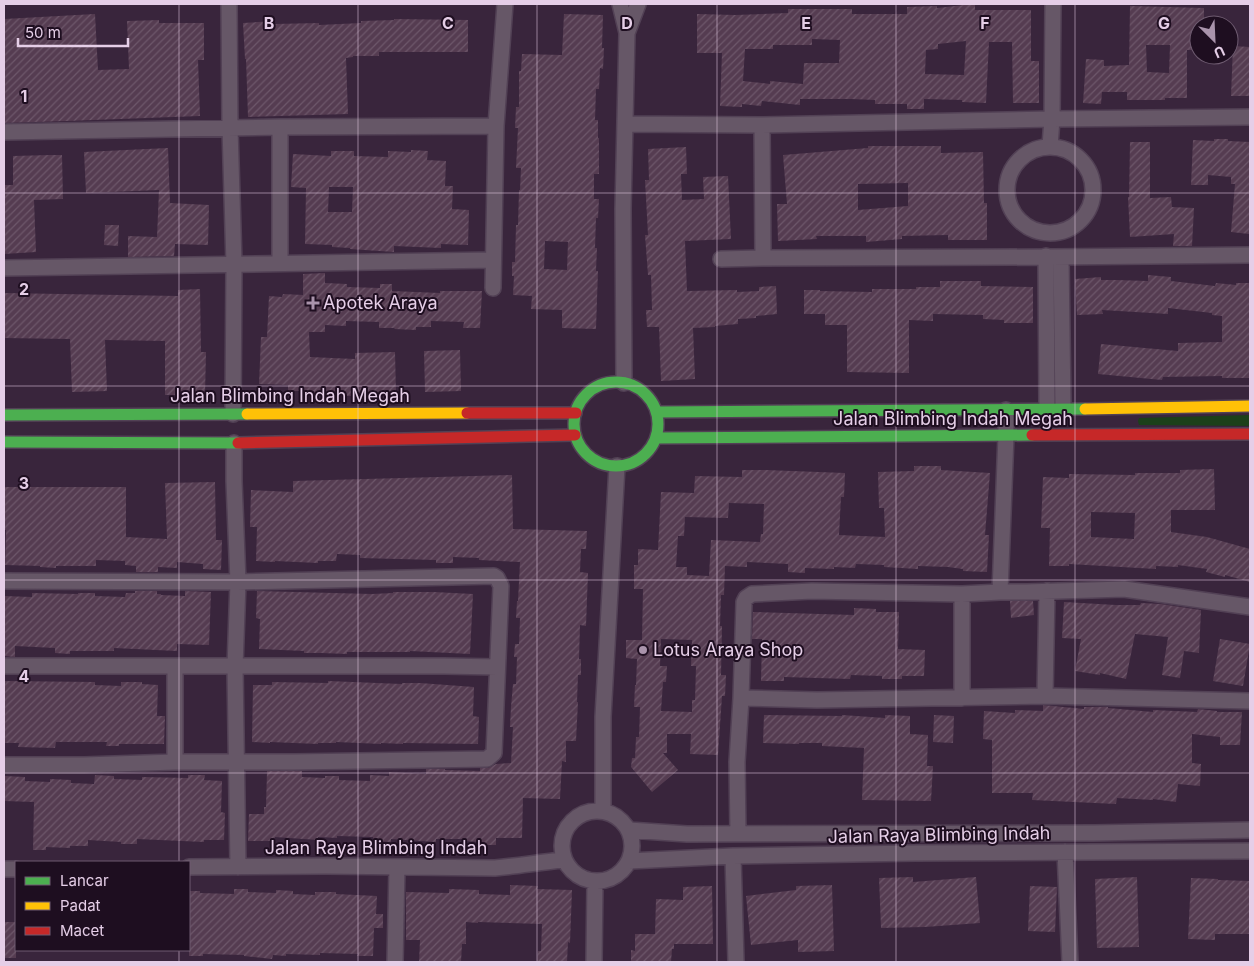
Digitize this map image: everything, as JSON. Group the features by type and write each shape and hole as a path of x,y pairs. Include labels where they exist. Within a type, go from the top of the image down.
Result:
{"street":[{"path":"229,4 234,264 233,414"},
{"path":"493,288 496,126 505,4"},
{"path":"620,4 626,32 623,209 624,382"},
{"path":"626,32 638,4"},
{"path":"1050,146 1053,4"},
{"path":"625,124 762,125 1250,117"},
{"path":"762,125 763,258"},
{"path":"4,132 280,127 496,126"},
{"path":"280,127 280,262"},
{"path":"1050,146 1066,150 1082,160 1092,177 1093,197 1085,215 1071,228 1052,233 1037,231 1024,224 1013,214 1008,200 1007,185 1011,171 1020,159 1032,150 1050,146"},
{"path":"1052,233 1063,409"},
{"path":"721,260 763,258 1250,255"},
{"path":"1047,409 1053,257"},
{"path":"4,268 493,260"},
{"path":"609,382 624,382 635,386 645,393 652,402 657,412 659,423 656,438 647,453 628,465 603,464 591,458 581,448 575,436 574,422 577,408 585,396 596,387 609,382"},
{"name":"Jalan Blimbing Indah Megah","path":"656,438 1006,436 1250,406"},
{"name":"Jalan Blimbing Indah Megah","path":"657,412 1063,409 1121,421 1250,434"},
{"path":"1000,592 1006,410"},
{"name":"Jalan Blimbing Indah Megah","path":"4,442 51,428 233,414 576,412"},
{"name":"Jalan Blimbing Indah Megah","path":"4,415 51,428 234,443 575,436"},
{"path":"234,443 238,582 235,667 238,867"},
{"path":"603,810 603,717 617,466"},
{"path":"4,580 238,582 494,576 501,586 494,753 487,759 4,765"},
{"path":"738,834 737,762 744,602 752,594 812,591 962,594 1124,589 1250,607"},
{"path":"1045,696 1047,591"},
{"path":"962,594 962,698"},
{"path":"4,666 497,667"},
{"path":"175,666 175,762"},
{"path":"741,698 817,700 1045,696 1250,701"},
{"path":"603,810 614,814 629,830 632,851 629,861 615,876 595,881 582,878 571,871 564,860 561,841 568,823 584,812 603,810"},
{"name":"Jalan Raya Blimbing Indah","path":"629,830 687,834 1094,833 1250,830"},
{"path":"1065,852 1070,962"},
{"name":"Jalan Raya Blimbing Indah","path":"629,861 733,856 926,853 1250,852"},
{"path":"733,856 736,962"},
{"name":"Jalan Raya Blimbing Indah","path":"190,868 495,868 564,860"},
{"path":"395,962 397,867"},
{"path":"594,962 595,881"}],"green space":[{"path":"1250,415 1250,426 1139,425 1138,421 1139,418"}],"building":[{"path":"975,4 975,10 1031,10 1031,61 1039,61 1039,103 1013,103 1012,42 989,42 986,103 924,99 924,109 907,109 907,104 875,104 875,100 851,99 800,99 800,105 762,101 761,106 742,104 742,107 720,106 722,53 697,53 697,14 735,15 788,13 788,9 852,9 852,14 907,14 907,7 937,6 937,8","holes":["812,39 840,40 839,63 804,63 803,84 770,81 770,84 743,81 745,49 773,49 773,45 812,45","966,41 964,75 925,74 926,50 938,49 938,44"]},
{"path":"1130,6 1204,8 1204,15 1189,15 1187,98 1127,100 1127,92 1102,92 1101,104 1083,103 1086,59 1104,60 1104,66 1129,65","holes":["1146,45 1170,45 1169,73 1147,72"]},
{"path":"95,14 98,70 129,69 127,21 159,20 159,23 204,23 204,60 198,60 200,116 4,123 4,19"},
{"path":"564,14 603,15 603,69 600,68 599,89 596,89 595,120 598,120 599,138 599,174 594,174 594,199 599,199 595,248 597,248 596,271 598,271 596,329 562,328 562,310 531,309 532,296 513,295 514,276 512,276 512,262 515,262 521,168 516,168 518,128 515,128 516,107 519,107 519,71 521,71 522,54 562,55","holes":["545,241 568,242 567,270 544,269"]},
{"path":"394,19 468,20 468,52 379,52 379,56 353,56 346,58 348,114 248,117 243,23 274,21 274,24 319,23 319,25"},
{"path":"1239,46 1250,47 1250,96 1231,96 1232,65 1239,65"},
{"path":"1214,139 1250,142 1249,234 1231,232 1235,184 1231,184 1231,177 1208,175 1208,185 1191,185 1193,140 1214,141"},
{"path":"1130,142 1150,142 1150,198 1171,197 1172,207 1194,208 1192,246 1173,246 1174,234 1130,237 1128,197"},
{"path":"868,146 941,146 941,153 983,152 984,203 987,203 987,240 948,240 948,235 902,236 902,239 866,242 866,236 816,236 817,239 778,241 777,204 787,204 783,155 868,148","holes":["908,183 908,206 858,210 858,184"]},
{"path":"686,147 687,174 681,174 682,200 704,199 703,177 728,176 731,239 685,241 687,291 759,291 759,287 776,286 777,314 738,319 738,324 693,328 695,379 661,381 659,327 647,327 646,310 652,310 651,275 648,275 645,235 648,235 645,180 649,180 648,149"},
{"path":"168,148 170,203 209,205 208,245 175,244 174,256 128,257 128,236 157,237 159,190 86,193 84,152"},
{"path":"411,150 428,151 427,160 446,161 445,186 453,186 452,209 469,210 468,245 441,244 441,248 394,246 394,252 305,244 306,188 291,187 293,154 331,156 331,151 354,151 354,156 388,157 388,151 411,152","holes":["329,187 353,187 352,212 328,212"]},
{"path":"62,155 63,199 34,200 36,252 4,254 4,185 13,185 13,156"},
{"path":"105,225 119,225 118,246 104,245"},
{"path":"325,273 325,283 347,284 347,287 380,288 380,284 392,284 392,291 440,293 440,291 482,291 480,328 463,328 464,322 431,321 431,327 416,327 416,330 394,329 379,328 379,322 346,321 346,326 325,325 325,332 309,332 310,357 355,359 355,353 395,352 396,393 351,396 313,394 314,391 288,391 288,385 259,384 261,337 267,337 269,296 282,297 283,294 303,295 303,274"},
{"path":"1148,275 1171,277 1171,281 1215,286 1216,283 1236,285 1236,283 1250,283 1250,378 1222,378 1222,376 1163,377 1162,380 1098,374 1101,344 1178,351 1178,343 1222,342 1222,316 1212,315 1212,313 1168,308 1168,314 1102,310 1103,314 1077,315 1075,279 1101,277 1101,280 1148,281"},
{"path":"940,281 981,281 981,286 1033,287 1033,323 1004,323 1004,320 983,319 983,315 933,314 933,321 909,320 909,373 847,372 847,325 825,325 825,314 804,314 804,290 872,292 872,289 940,287"},
{"path":"200,289 201,352 206,352 205,395 165,395 165,341 105,340 107,391 72,392 70,339 4,338 4,293 178,296 178,290"},
{"path":"460,350 461,391 425,392 424,351"},
{"path":"914,466 941,466 941,470 990,473 985,535 989,535 987,572 963,571 963,569 948,567 918,566 918,569 856,564 855,568 805,568 805,573 788,572 788,564 747,562 747,567 725,566 724,595 721,595 720,626 722,626 721,675 726,675 725,696 722,696 718,755 690,754 691,734 667,734 667,753 663,753 678,770 652,792 631,767 632,758 635,758 636,737 639,737 640,707 634,707 637,659 626,658 626,640 642,640 643,589 634,589 634,565 638,565 638,549 658,550 661,492 694,493 695,476 742,477 742,470 845,473 844,497 841,497 839,535 885,537 884,508 879,508 878,472 914,471","holes":["729,503 764,504 763,534 761,534 760,542 711,540 709,576 687,575 687,567 676,567 678,536 684,536 685,517 728,518","661,639 692,640 691,666 696,666 695,700 692,700 692,712 661,711 663,682 666,682 667,666 660,666"]},
{"path":"1214,469 1215,510 1171,510 1171,532 1207,537 1250,549 1250,582 1206,572 1207,569 1178,565 1178,567 1156,566 1156,569 1069,564 1069,566 1049,566 1050,528 1041,528 1043,477 1069,478 1069,474 1135,475 1135,473 1180,473 1180,470","holes":["1091,512 1135,513 1134,539 1091,537"]},
{"path":"512,475 513,529 587,531 586,549 581,549 580,572 588,573 586,626 580,625 579,659 581,659 581,675 578,675 576,741 566,741 566,762 562,761 560,799 523,798 522,838 496,838 496,845 480,845 480,842 463,841 463,839 436,839 436,842 391,839 391,842 373,841 373,837 337,836 337,838 318,837 318,840 275,837 275,841 248,841 249,814 264,814 264,807 266,807 267,771 302,771 302,777 325,778 325,776 339,776 339,780 370,781 370,775 389,776 389,772 426,774 426,769 480,771 480,768 511,763 513,727 510,727 511,707 513,684 516,684 517,657 514,657 515,644 519,644 520,618 516,618 520,562 453,557 453,563 436,563 436,560 360,558 360,555 337,554 336,561 318,561 318,563 256,561 257,527 250,527 251,490 293,492 293,481"},
{"path":"215,482 216,540 222,540 221,570 203,569 203,564 177,562 177,568 158,567 158,572 136,572 136,566 125,565 125,561 96,560 96,566 56,566 56,568 5,565 4,487 126,487 126,537 167,539 165,483"},
{"path":"135,591 157,591 157,594 161,595 185,596 185,591 211,592 209,645 177,644 177,651 114,648 114,651 70,651 70,654 55,653 55,648 15,646 15,657 4,656 4,596 32,597 32,593 95,593 95,596 125,597 126,593 135,593"},
{"path":"257,591 473,594 470,654 410,651 347,652 347,654 304,653 304,651 259,649 260,619 256,618"},
{"path":"1010,601 1033,601 1034,615 1011,618"},
{"path":"1064,602 1116,605 1161,604 1201,610 1199,653 1184,651 1180,678 1162,675 1168,637 1135,634 1126,679 1100,673 1100,675 1075,671 1081,639 1062,638"},
{"path":"854,608 876,609 876,612 899,612 898,649 925,650 924,676 902,676 902,679 882,679 882,676 851,675 850,679 784,677 784,681 761,681 762,639 752,639 753,612 854,615"},
{"path":"1220,639 1250,644 1243,686 1213,681"},
{"path":"4,681 95,682 95,685 121,686 121,682 142,682 142,684 158,685 157,716 165,716 164,744 119,744 119,746 106,746 107,742 56,742 55,748 18,747 19,743 4,743"},
{"path":"328,681 420,683 474,687 473,716 479,717 478,744 252,742 253,685 272,685 272,682 328,683"},
{"path":"1043,705 1084,709 1084,707 1108,707 1153,712 1153,710 1197,712 1198,709 1217,712 1242,712 1240,745 1220,745 1220,737 1192,734 1192,763 1201,764 1200,786 1178,784 1176,802 1117,798 1116,804 1032,800 1033,793 992,793 992,740 983,739 984,711 1015,713 1015,710 1043,711"},
{"path":"764,715 842,715 885,718 885,715 910,716 910,734 928,735 927,766 933,766 931,801 862,800 864,748 822,746 822,743 763,743"},
{"path":"934,715 954,716 953,743 933,742"},
{"path":"95,775 114,776 114,779 142,780 142,777 188,778 188,775 205,775 204,780 222,781 221,812 225,813 224,840 204,840 204,842 137,839 137,844 121,844 121,842 88,840 88,846 70,846 70,848 46,847 46,850 33,850 34,802 4,801 4,776 25,777 25,781 50,782 50,779 71,780 71,783 94,784"},
{"path":"913,877 913,882 976,877 980,923 881,928 879,878"},
{"path":"1137,877 1139,947 1097,948 1095,879"},
{"path":"1191,878 1250,881 1250,934 1215,934 1215,940 1188,939"},
{"path":"510,885 538,886 537,889 572,890 570,943 568,942 567,962 537,962 538,951 541,951 542,924 466,922 466,944 462,944 461,962 419,962 420,940 406,940 406,892 449,893 449,889 479,890 479,894 510,895"},
{"path":"832,885 834,951 798,952 798,940 751,945 746,896 796,890 796,886"},
{"path":"712,886 713,944 674,944 671,962 631,962 631,950 635,951 635,934 655,934 656,899 683,900 683,887"},
{"path":"1030,886 1057,887 1055,932 1028,931"},
{"path":"234,889 248,889 248,892 276,893 276,890 293,891 293,894 315,895 315,892 336,892 336,894 377,896 376,914 383,914 383,928 374,928 373,956 320,953 320,955 286,954 286,956 273,955 272,959 244,955 203,954 203,956 189,956 190,891 234,894"},
{"path":"4,922 15,922 16,958 4,958"}],"traffic: fast":[{"path":"616,382 632,385 646,394 655,408 658,424 655,440 646,454 632,463 616,466 600,463 586,454 577,440 574,424 577,408 586,394 600,385 616,382"},
{"path":"657,412 1085,409"},
{"path":"4,415 247,414"},
{"path":"656,438 1032,435"},
{"path":"4,442 238,443"}],"traffic: slow":[{"path":"1085,409 1250,406"},
{"path":"247,414 467,413"}],"traffic: jam":[{"path":"467,413 576,413"},
{"path":"1032,435 1250,434"},
{"path":"238,443 575,435"}],"place":[{"name":"Apotek Araya","path":"313,303"},
{"name":"Lotus Araya Shop","path":"643,650"}]}
